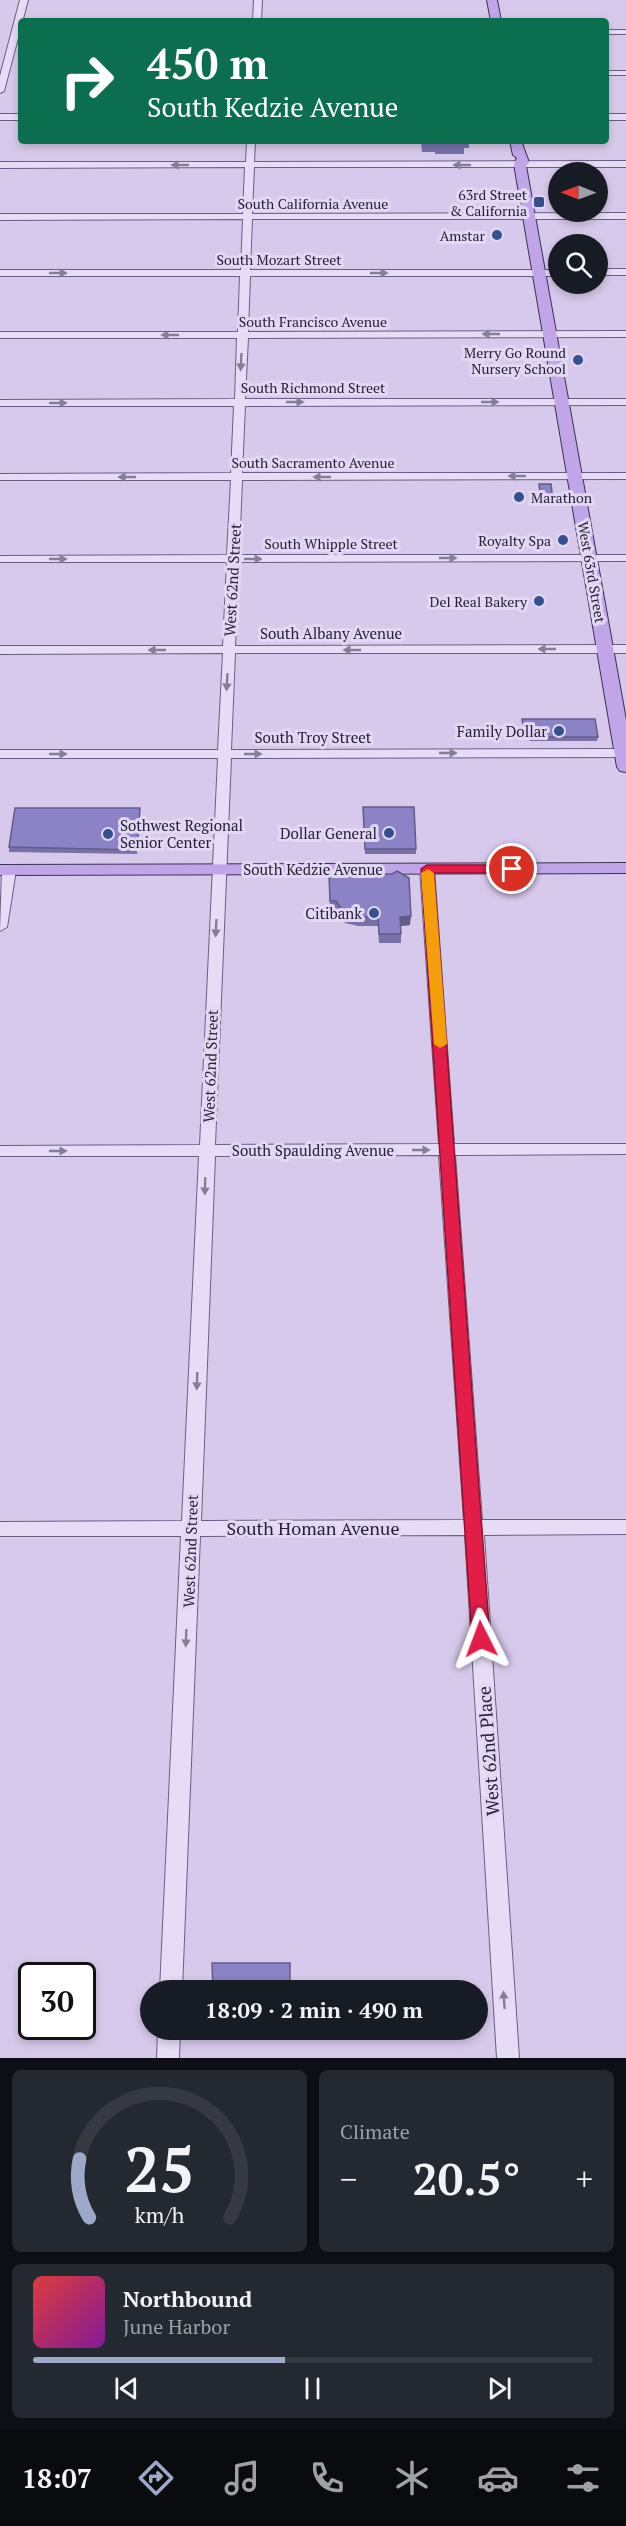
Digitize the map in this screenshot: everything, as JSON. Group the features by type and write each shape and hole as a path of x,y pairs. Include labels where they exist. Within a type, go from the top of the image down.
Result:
{"main road":[{"path":"492,0 495,18"},
{"name":"West 63rd Street","path":"517,144 625,758"},
{"name":"South Kedzie Avenue","path":"4,870 626,868"}],"street":[{"path":"21,18 24,0"},
{"path":"257,18 258,0"},
{"path":"0,91 2,73 18,32 5,32"},
{"path":"609,32 626,32"},
{"path":"2,73 16,73"},
{"path":"609,73 626,73"},
{"path":"0,117 18,117"},
{"path":"609,117 626,117"},
{"name":"West 62nd Street","path":"171,1980 251,144"},
{"path":"0,165 250,165 520,160 626,164"},
{"name":"South California Avenue","path":"0,217 626,216"},
{"path":"608,272 626,272"},
{"name":"South Mozart Street","path":"0,273 548,273"},
{"name":"South Francisco Avenue","path":"0,335 626,334"},
{"name":"South Richmond Street","path":"0,403 626,402"},
{"name":"South Sacramento Avenue","path":"0,477 626,476"},
{"name":"South Whipple Street","path":"0,559 626,558"},
{"name":"South Albany Avenue","path":"0,650 626,649"},
{"name":"South Troy Street","path":"0,754 625,758"},
{"name":"West 62nd Place","path":"427,869 474,1527 508,2058"},
{"path":"0,927 4,870"},
{"name":"South Spaulding Avenue","path":"0,1151 626,1149"},
{"name":"South Homan Avenue","path":"0,1529 626,1527"},
{"path":"168,2058 169,2040"}],"building":[{"name":"Marathon","path":"539,484 551,484 553,501 541,501"},
{"name":"Family Dollar","path":"522,719 595,719 598,737 531,737 524,733"},
{"name":"Dollar General","path":"363,807 414,807 416,849 365,849"},
{"path":"15,808 140,808 137,850 9,847"},
{"name":"Citibank","path":"397,871 409,878 411,916 400,917 401,934 379,934 378,917 358,917 345,914 336,901 330,901 329,875 392,874"},
{"path":"212,1963 290,1963 290,1980 213,1980"}],"slow traffic":[{"path":"428,873 440,1044"}],"place":[{"name":"63rd Street & California","path":"539,202"},
{"name":"Amstar","path":"497,235"},
{"name":"Merry Go Round Nursery School","path":"578,360"},
{"name":"Marathon","path":"519,497"},
{"name":"Royalty Spa","path":"563,540"},
{"name":"Del Real Bakery","path":"539,601"},
{"name":"Family Dollar","path":"559,731"},
{"name":"Dollar General","path":"389,833"},
{"name":"Sothwest Regional Senior Center","path":"108,834"},
{"name":"Citibank","path":"374,913"}],"route":[{"path":"481,1639 427,869 512,869"}]}
